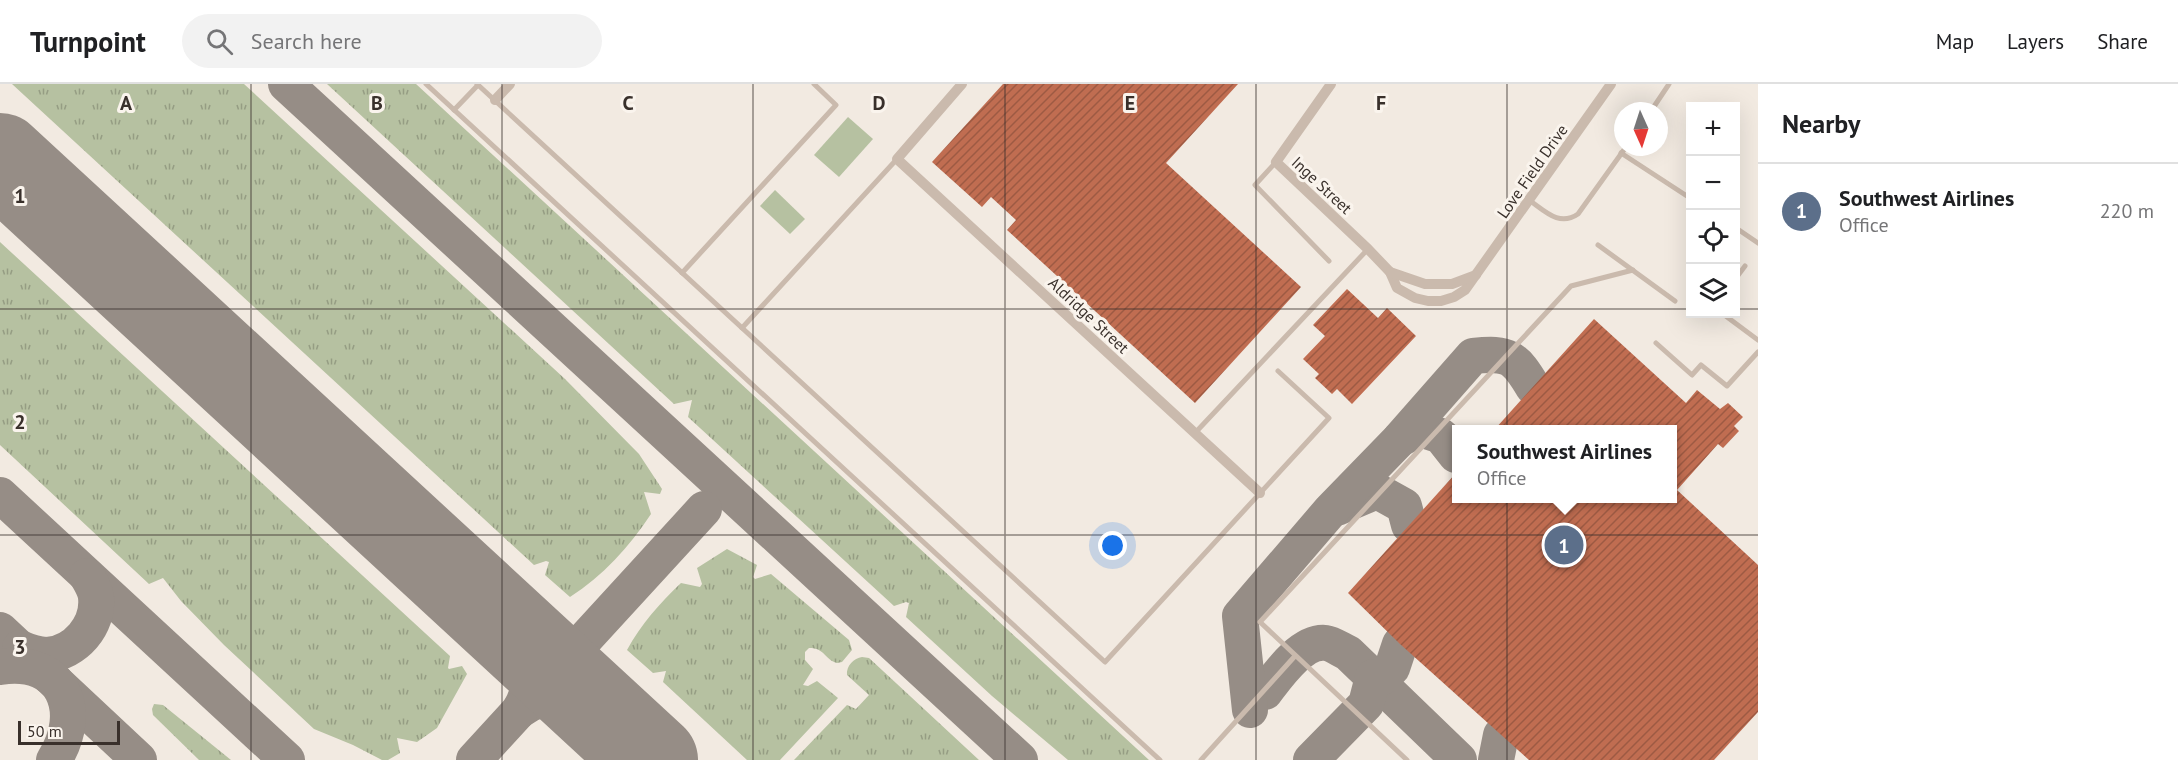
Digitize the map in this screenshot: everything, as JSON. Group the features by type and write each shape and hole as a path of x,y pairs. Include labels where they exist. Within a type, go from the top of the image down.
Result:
{"street":[{"path":"495,100 510,84"},
{"path":"897,159 963,84"},
{"name":"Inge Street","path":"1330,84 1276,162 1368,249 1390,272 1397,288 1415,298 1441,301 1465,290 1477,275"},
{"name":"Love Field Drive","path":"1477,275 1611,84"},
{"name":"Aldridge Street","path":"897,159 1260,493"},
{"name":"Inge Street","path":"1390,272 1425,284 1452,284 1477,275"}],"lane":[{"path":"426,84 1160,760"},
{"path":"454,110 477,84 1105,662 1329,418 1278,371"},
{"path":"682,273 836,105 814,84"},
{"path":"1657,102 1669,84"},
{"path":"1529,200 1557,219 1572,218 1578,214 1619,156"},
{"path":"1626,156 1686,195"},
{"path":"742,328 897,159"},
{"path":"1276,162 1255,184 1329,261"},
{"path":"1740,231 1758,243"},
{"path":"1598,245 1675,301"},
{"path":"1195,433 1368,249"},
{"path":"1740,272 1744,266"},
{"path":"1407,760 1260,622 1570,286 1633,270"},
{"path":"1728,318 1758,340"},
{"path":"1656,343 1692,375 1701,365 1727,386 1758,352"},
{"path":"1202,760 1295,656"}],"green space":[{"path":"12,84 244,84 565,379 639,454 662,489 660,494 644,492 651,514 615,560 570,597 545,575 549,562 534,565"},
{"path":"327,84 416,84 1149,760 1068,760 992,696 906,617 909,603 894,606 688,417 692,400 674,404"},
{"path":"848,117 873,139 839,177 814,155"},
{"path":"775,190 805,219 790,234 760,206"},
{"path":"0,242 450,656 449,669 462,666 467,674 437,728 417,742 397,738 400,753 388,760 382,760 314,729 224,645 181,601 163,578 149,584 0,445"},
{"path":"727,549 757,565 753,577 755,579 771,574 849,640 852,650 842,662 837,663 814,648 809,648 805,652 805,660 813,669 803,685 808,686 817,681 838,698 780,760 747,760 663,682 666,671 653,673 627,650 658,606 681,583 700,587 702,584 697,568"},
{"path":"862,657 869,658 979,760 794,760 847,705 856,709 869,695 847,675 851,663"},
{"path":"154,704 163,705 231,760 199,760 153,715"}],"building":[{"path":"1003,84 1238,84 1166,163 1301,287 1195,403 1007,230 1016,220 991,197 982,207 932,162"},
{"path":"1347,289 1378,318 1387,308 1416,336 1352,404 1337,389 1332,394 1315,378 1319,374 1303,359 1325,336 1313,325"},
{"path":"1594,319 1686,403 1697,390 1720,409 1728,403 1743,417 1734,426 1739,431 1723,448 1718,444 1677,490 1677,425 1499,425"},
{"path":"1452,477 1452,503 1677,503 1677,490 1758,565 1758,712 1714,760 1529,760 1400,644 1348,593"}],"taxiway":[{"path":"286,84 1020,760"},
{"path":"1250,710 1240,616 1331,510 1400,439 1473,356 1495,355 1510,359 1521,369 1533,387"},
{"path":"1400,439 1420,429 1441,436 1452,450"},
{"path":"1337,508 1377,491 1404,506 1409,525"},
{"path":"0,495 287,760"},
{"path":"474,760 704,509"},
{"path":"20,648 47,655 67,649 83,636 94,618 96,608 95,591 87,576"},
{"path":"0,630 139,760"},
{"path":"519,711 527,694 531,676 529,657 522,640"},
{"path":"1265,692 1291,660 1300,653 1317,644 1329,644 1348,653 1459,760"},
{"path":"1311,760 1366,704 1373,677 1381,678 1392,668 1400,644"},
{"path":"0,667 22,666 39,670 53,679 62,691 67,706 68,723 63,742 54,760"},
{"path":"522,709 538,700 557,696 575,698 592,705"},
{"path":"1496,760 1501,735"}],"runway":[{"path":"0,159 652,760"}],"place":[{"name":"Southwest Airlines","path":"1564,545"}]}
